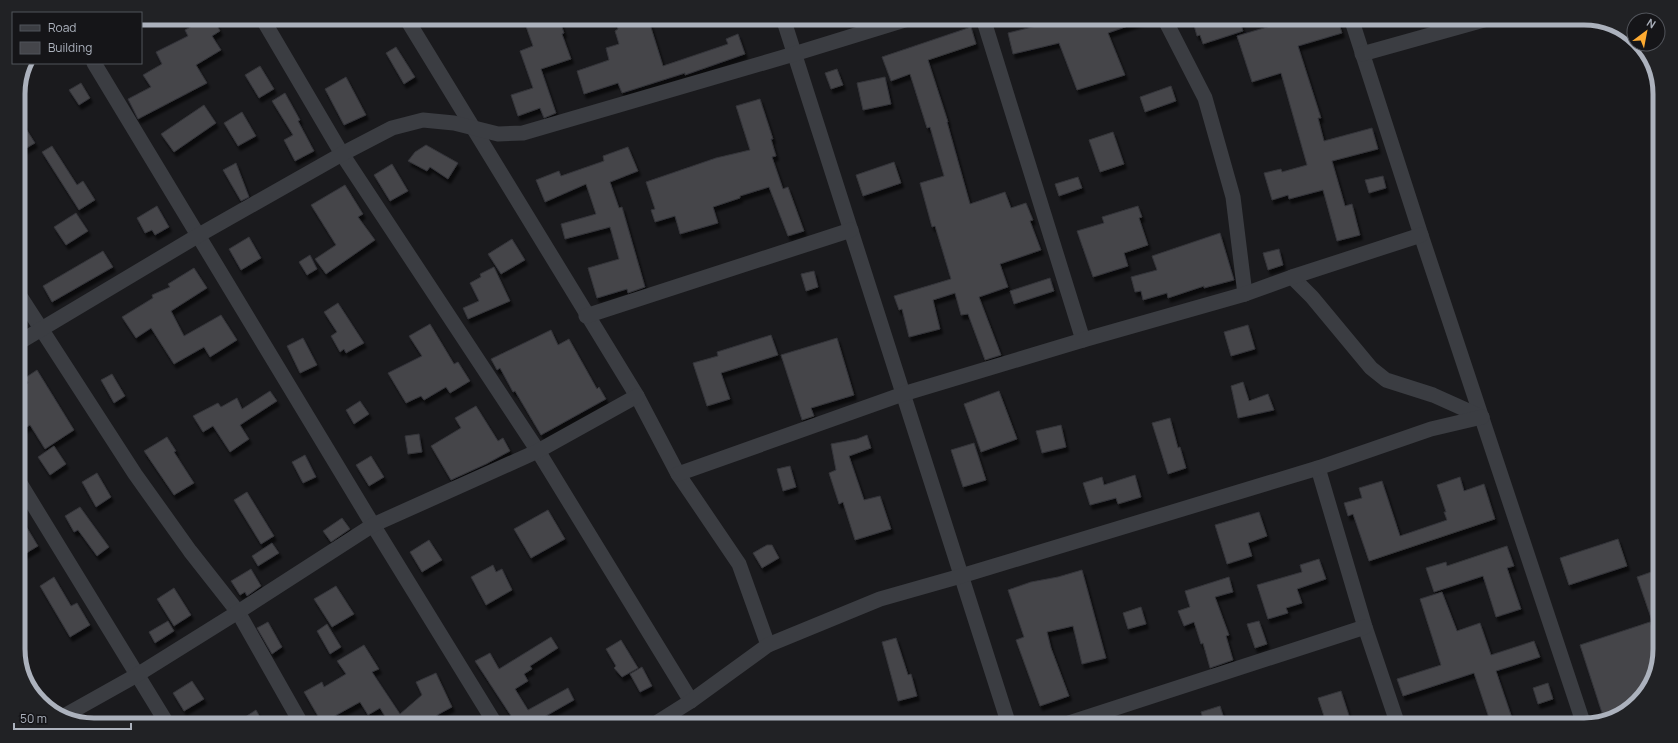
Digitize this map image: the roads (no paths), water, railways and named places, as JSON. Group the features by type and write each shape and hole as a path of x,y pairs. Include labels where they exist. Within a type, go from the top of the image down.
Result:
{"street":[{"path":"266,25 342,154 538,451 691,701"},
{"path":"410,25 586,316 637,396 678,474 738,564 768,645"},
{"path":"785,25 1006,718"},
{"path":"25,339 199,235 342,154 392,128 423,120 454,123 498,134 523,133 888,25"},
{"path":"985,25 1083,340"},
{"path":"1168,25 1205,98 1234,197 1245,294"},
{"path":"1353,25 1421,235 1582,718"},
{"path":"1362,54 1466,25"},
{"path":"95,64 373,525 492,718"},
{"path":"586,316 851,230"},
{"path":"678,474 903,394 1083,340 1245,294 1421,235"},
{"path":"1292,277 1312,297 1371,368 1386,380 1433,395 1482,417"},
{"path":"25,305 135,474 190,551 238,612 298,718"},
{"path":"69,713 137,675 373,525 538,451 637,396"},
{"path":"664,718 691,701 768,645 880,599 1318,468 1431,429 1482,417"},
{"path":"1318,468 1365,627 1396,718"},
{"path":"25,491 164,718"},
{"path":"1085,718 1365,627"}]}
